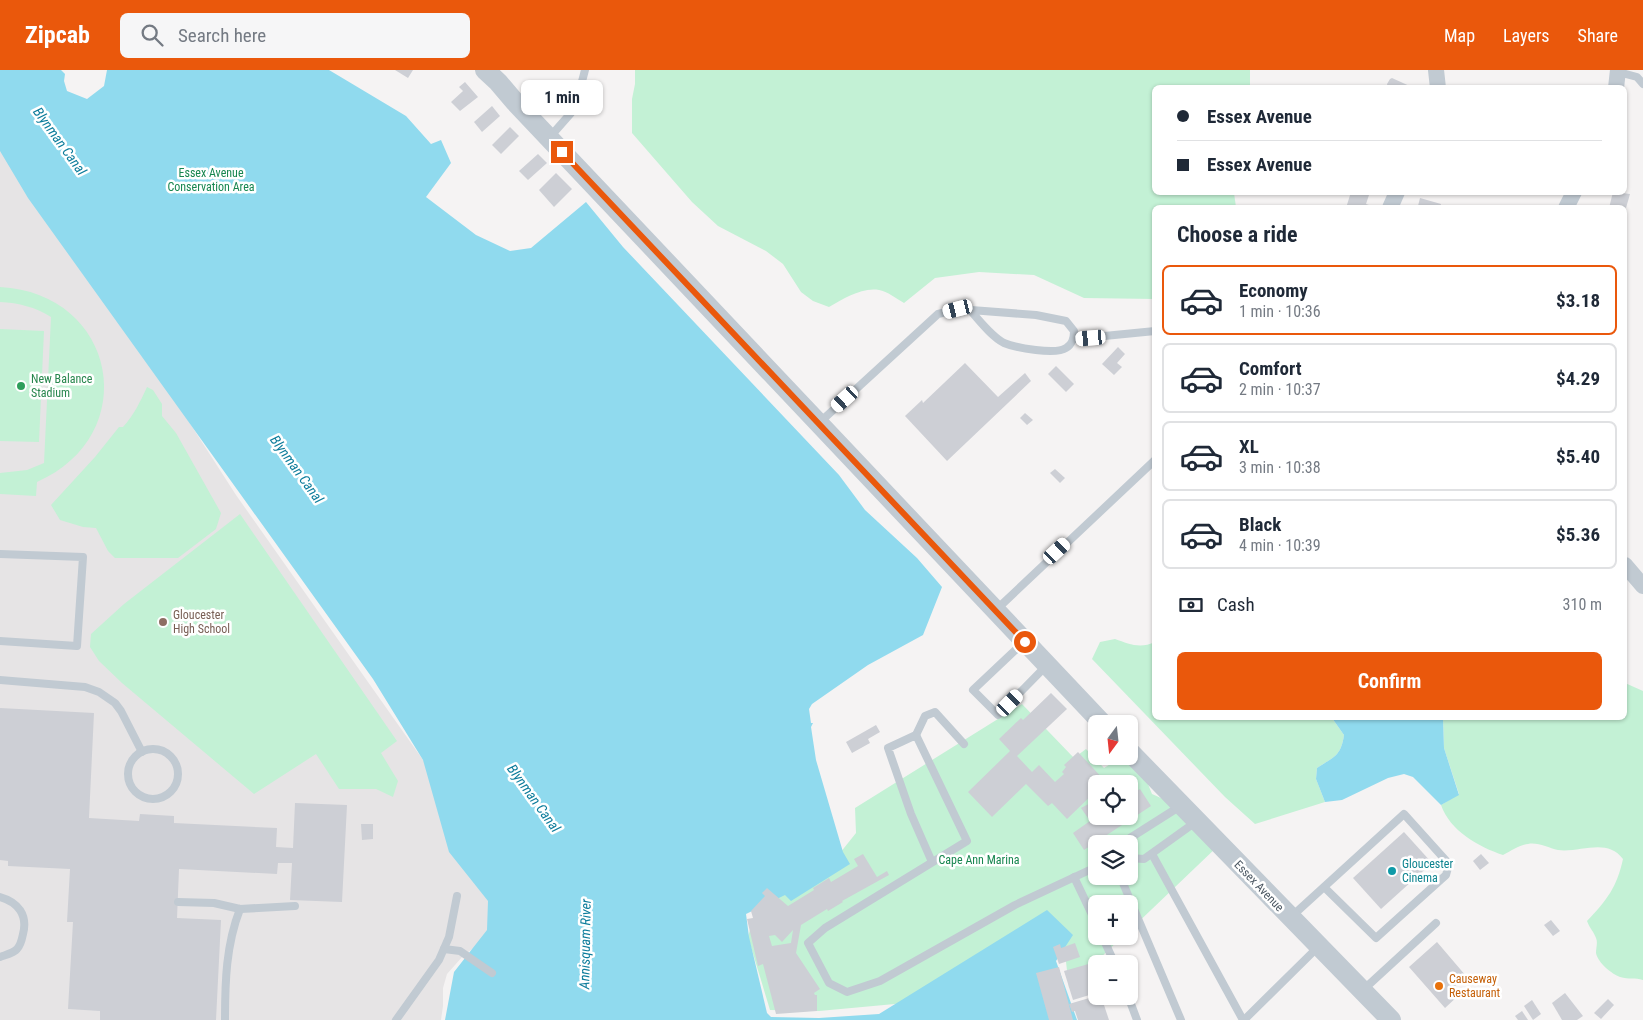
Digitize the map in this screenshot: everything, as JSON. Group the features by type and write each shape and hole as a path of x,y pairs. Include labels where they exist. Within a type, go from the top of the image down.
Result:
{"street":[{"path":"1436,70 1438,85"},
{"path":"493,74 549,138 1094,715"},
{"path":"1627,568 1643,586"},
{"name":"Essex Avenue","path":"1138,760 1391,1020"}],"lane":[{"path":"549,138 571,114 585,70"},
{"path":"1617,77 1637,77 1643,84"},
{"path":"818,424 938,314 958,309 970,310 1036,316 1066,321 1074,331 1074,339 1067,348 1052,352 1005,343 994,336 970,310"},
{"path":"1074,339 1152,331"},
{"path":"996,611 1152,463"},
{"path":"0,554 83,557 77,646 0,641"},
{"path":"1025,642 973,690 998,716 1047,665"},
{"path":"0,680 85,687 99,692 115,703 121,711 142,752"},
{"path":"932,862 911,814 888,748 916,735 925,716 935,712 964,744"},
{"path":"916,735 967,841 825,928 808,943 828,983 847,992 880,981 1006,909 1088,871"},
{"path":"151,749 161,750 176,762 177,781 173,790 165,796 156,799 146,798 137,793 131,786 128,776 130,766 134,758 142,752 151,749"},
{"path":"1135,835 1182,805"},
{"path":"1290,918 1404,814 1449,864 1446,875 1376,938 1324,887"},
{"path":"1138,859 1144,859 1152,854 1197,821"},
{"path":"1152,854 1244,1020 1318,947"},
{"path":"1074,877 1088,906"},
{"path":"1124,885 1181,1020"},
{"path":"396,1020 439,960 449,937 457,896"},
{"path":"0,897 10,900 19,907 24,917 25,928 16,951 0,957"},
{"path":"178,902 214,903 240,909 295,906"},
{"path":"225,1020 225,988 229,947 240,909"},
{"path":"1361,991 1436,923"},
{"path":"444,949 460,950 492,973"},
{"path":"1131,1005 1137,1020"}],"shaded area":[{"name":"Gloucester High School","path":"0,143 126,324 236,495 428,767 497,908 483,941 463,956 447,974 443,988 441,1020 0,1020"}],"green space":[{"path":"635,70 1250,70 1250,85 1152,85 1152,195 1234,195 1236,205 1152,205 1152,299 1084,298 1034,275 979,272 935,278 904,303 885,292 866,290 853,294 829,307 813,301 801,292 783,264 766,251 718,226 692,202 632,133 632,99"},
{"path":"0,287 40,295 70,313 91,339 102,369 103,401 93,433 71,460 37,482 36,496 0,494 0,473 27,470 44,463 51,317 27,306 0,302"},
{"name":"New Balance Stadium","path":"0,329 44,331 39,442 0,441"},
{"path":"147,387 153,390 162,404 162,416 176,433 221,513 216,529 178,558 115,558 108,551 96,528 83,527 60,520 51,505 95,457 119,427 123,427"},
{"path":"240,514 397,741 381,753 398,781 393,797 376,789 339,789 316,754 254,794 122,683 99,661 90,647 91,634 124,604"},
{"path":"1115,639 1130,644 1144,645 1152,643 1152,720 1333,720 1344,735 1339,752 1317,768 1316,779 1325,802 1255,824 1225,797 1092,659 1100,642"},
{"path":"1627,684 1643,691 1643,980 1620,977 1609,971 1602,964 1596,953 1597,940 1587,921 1606,900 1618,878 1623,859 1617,852 1601,847 1558,850 1539,844 1532,844 1522,846 1503,855 1475,843 1451,823 1441,805 1459,794 1444,748 1443,720 1627,720"},
{"name":"Cape Ann Marina","path":"1022,704 1074,758 1086,749 1088,751 1088,765 1101,765 1104,768 1109,765 1138,765 1141,767 1152,794 1190,811 1219,845 1138,922 1138,895 1088,895 1088,945 1114,945 1103,955 1088,955 1088,970 1069,988 1065,953 949,999 819,1011 770,1010 748,937 762,886 828,868 856,833 855,808"}],"water":[{"path":"0,70 61,70 65,74 64,81 67,91 87,99 104,86 107,70 329,70 406,116 431,144 441,140 451,163 426,197 476,235 510,251 531,248 586,202 623,247 839,475 865,510 917,558 942,587 923,635 868,665 812,704 809,709 811,723 813,723 811,727 816,760 843,852 850,864 791,901 785,895 746,914 749,937 767,1013 771,1017 819,1018 879,1014 1047,910 1073,935 1056,961 1077,1020 445,1020 454,972 487,930 488,901 449,852 423,760 373,679 28,198 0,151"},
{"path":"1333,720 1443,720 1444,748 1459,795 1441,805 1413,777 1404,774 1388,778 1342,800 1325,802 1316,779 1317,768 1339,752 1344,735"}],"building":[{"path":"395,70 413,70 408,78"},
{"path":"1392,78 1407,85 1387,85"},
{"path":"465,82 478,97 460,111 451,102 463,91 459,87"},
{"path":"492,106 500,116 482,132 474,122"},
{"path":"510,127 519,136 501,154 492,145"},
{"path":"538,154 547,163 528,180 519,171"},
{"path":"556,173 572,189 554,207 539,190"},
{"path":"1630,194 1627,205 1610,205 1612,195"},
{"path":"1350,195 1369,195 1366,204 1369,205 1347,205"},
{"path":"1420,198 1441,204 1441,205 1418,205"},
{"path":"1118,347 1125,354 1117,363 1122,367 1114,375 1102,364"},
{"path":"965,363 998,397 1025,373 1031,381 947,461 905,416 922,400 923,403"},
{"path":"1056,366 1074,384 1066,392 1048,374"},
{"path":"1025,413 1033,420 1027,425 1020,418"},
{"path":"1055,469 1065,478 1060,483 1050,473"},
{"path":"1051,693 1067,709 1017,756 1032,772 1039,765 1055,782 1064,774 1062,772 1066,767 1064,765 1078,752 1088,765 1099,775 1088,775 1088,799 1067,819 1052,803 1048,806 1026,784 992,817 968,792 1010,751 999,739 1021,718 1023,720"},
{"path":"0,708 94,713 89,818 139,821 140,814 174,816 174,823 277,828 276,847 293,848 295,803 347,805 342,902 290,900 292,863 278,863 277,874 179,869 177,918 221,920 216,1020 100,1020 100,1011 68,1009 73,922 67,922 70,869 8,866 8,861 0,860"},
{"path":"876,725 880,732 868,739 870,743 852,753 846,742"},
{"path":"1140,789 1151,806 1138,815 1138,790"},
{"path":"1088,804 1088,818 1081,808"},
{"path":"1088,822 1088,825 1122,825 1107,835 1088,835 1088,847 1084,850 1073,833"},
{"path":"361,824 373,824 373,839 362,840"},
{"name":"Gloucester Cinema","path":"1404,832 1432,863 1381,909 1353,878"},
{"path":"863,854 877,877 887,871 889,875 801,925 796,953 820,989 814,993 817,995 817,1011 776,1014 763,964 758,966 747,919 753,918 751,911 765,896 762,893 767,888 788,906 829,878 831,882 858,866 854,859","holes":["793,930 791,943 772,946 769,936 775,935 782,942"]},
{"path":"1481,854 1489,863 1480,870 1473,861"},
{"path":"1551,920 1560,931 1553,936 1544,925"},
{"path":"1437,942 1466,976 1453,988 1459,995 1445,1008 1409,967"},
{"path":"1075,943 1080,957 1059,964 1053,947 1060,944 1061,948"},
{"path":"1088,964 1088,995 1073,1000 1064,971"},
{"path":"1059,967 1073,1020 1049,1020 1036,973"},
{"path":"1565,993 1583,1016 1577,1020 1562,1020 1552,1003"},
{"path":"1088,998 1088,1005 1104,1005 1109,1020 1078,1020 1075,1011 1072,1012 1069,1004"},
{"path":"1608,999 1614,1005 1601,1019 1594,1013"},
{"path":"1532,1000 1541,1014 1533,1020 1524,1006"},
{"path":"1522,1011 1528,1020 1518,1020 1515,1016"}],"place":[{"name":"New Balance Stadium","path":"21,386"},
{"name":"Gloucester High School","path":"163,622"},
{"name":"Gloucester Cinema","path":"1392,871"},
{"name":"Causeway Restaurant","path":"1439,986"}],"route":[{"path":"562,152 1025,642"}],"water label":[{"name":"Blynman Canal","path":"60,141"},
{"name":"Blynman Canal","path":"297,469"},
{"name":"Blynman Canal","path":"534,798"},
{"name":"Annisquam River","path":"585,944"}],"park label":[{"name":"Essex Avenue Conservation Area","path":"211,180"}]}
